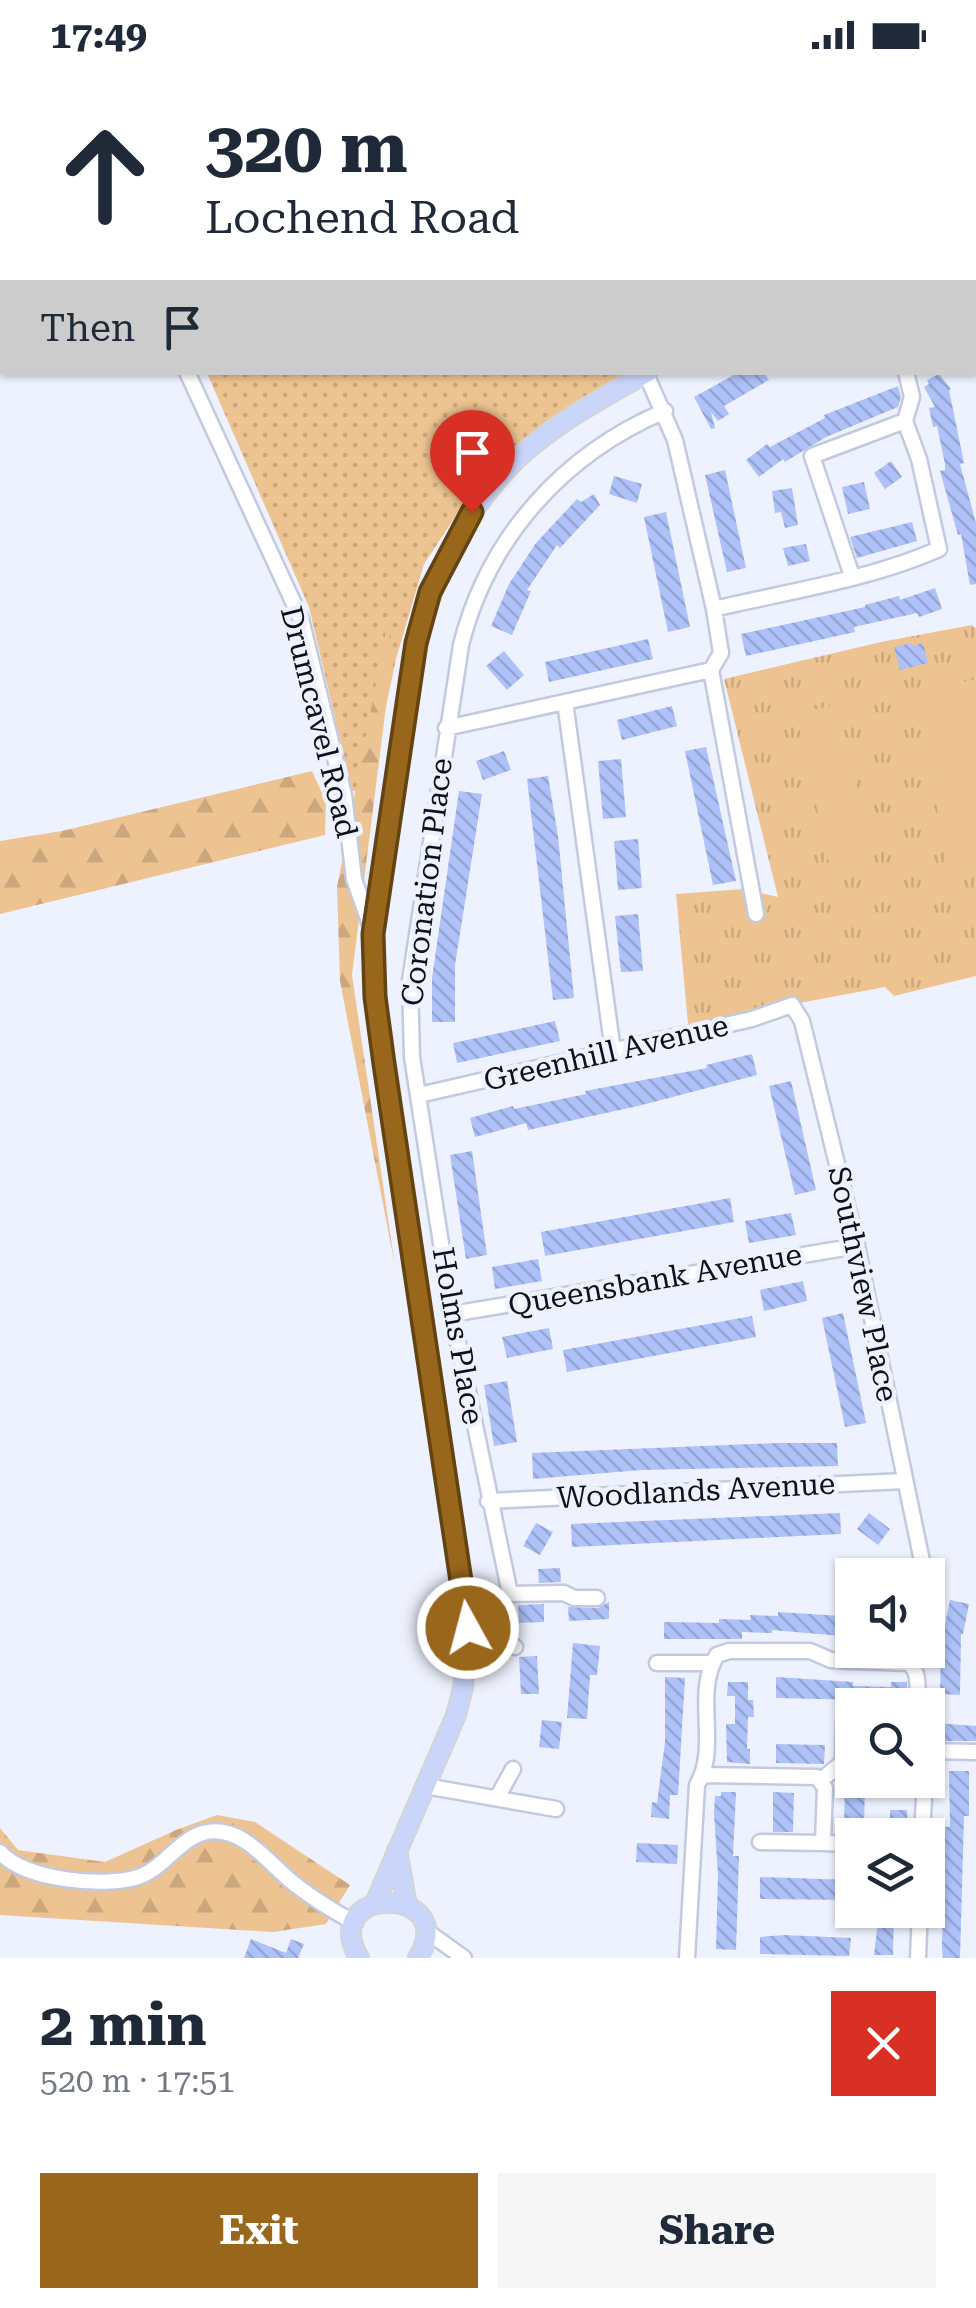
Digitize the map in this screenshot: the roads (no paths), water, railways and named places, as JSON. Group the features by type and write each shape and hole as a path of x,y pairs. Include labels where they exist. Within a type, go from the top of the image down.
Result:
{"main road":[{"path":"373,934 416,643 430,592 448,553 472,512 506,470 549,433 644,375"},
{"name":"Drumcavel Road","path":"373,934 374,986 384,1064 468,1628 465,1676 456,1715 375,1903"},
{"path":"397,1849 407,1905 421,1920 424,1930 425,1942 418,1958"},
{"path":"356,1956 355,1922 360,1914 386,1900 407,1905"}],"street":[{"name":"Drumcavel Road","path":"188,375 301,619 344,796 354,879 373,934"},
{"path":"648,375 676,440 714,609 720,653 712,670 756,914"},
{"path":"714,609 907,564 940,549 919,458 904,421 912,397 907,375"},
{"name":"Coronation Place","path":"419,1095 412,1057 410,981 446,728 470,610 490,563 530,508 592,450 664,410"},
{"path":"852,576 812,456 904,421"},
{"path":"446,728 712,670"},
{"path":"566,702 613,1051"},
{"name":"Greenhill Avenue","path":"419,1095 752,1020 792,1005"},
{"name":"Southview Place","path":"792,1005 802,1020 857,1246 921,1558"},
{"path":"384,1064 412,1057"},
{"name":"Holms Place","path":"419,1095 452,1314 510,1594 564,1593 574,1598 597,1598"},
{"path":"394,1133 424,1128"},
{"name":"Queensbank Avenue","path":"452,1314 857,1246"},
{"name":"Woodlands Avenue","path":"488,1501 904,1481"},
{"path":"468,1628 486,1630 515,1647"},
{"path":"687,1958 696,1786 707,1764 712,1663 716,1655 729,1650 810,1651 835,1660"},
{"path":"657,1663 712,1663"},
{"path":"945,1751 976,1752"},
{"path":"820,1781 835,1769"},
{"path":"497,1798 513,1770"},
{"path":"703,1775 817,1777 826,1788 823,1843"},
{"path":"425,1786 556,1809"},
{"path":"0,1852 26,1872 44,1877 116,1880 136,1878 153,1870 184,1840 222,1831 246,1842 295,1884 355,1922"},
{"path":"760,1842 835,1843"},
{"path":"918,1958 919,1928"},
{"path":"424,1930 464,1958"}]}
